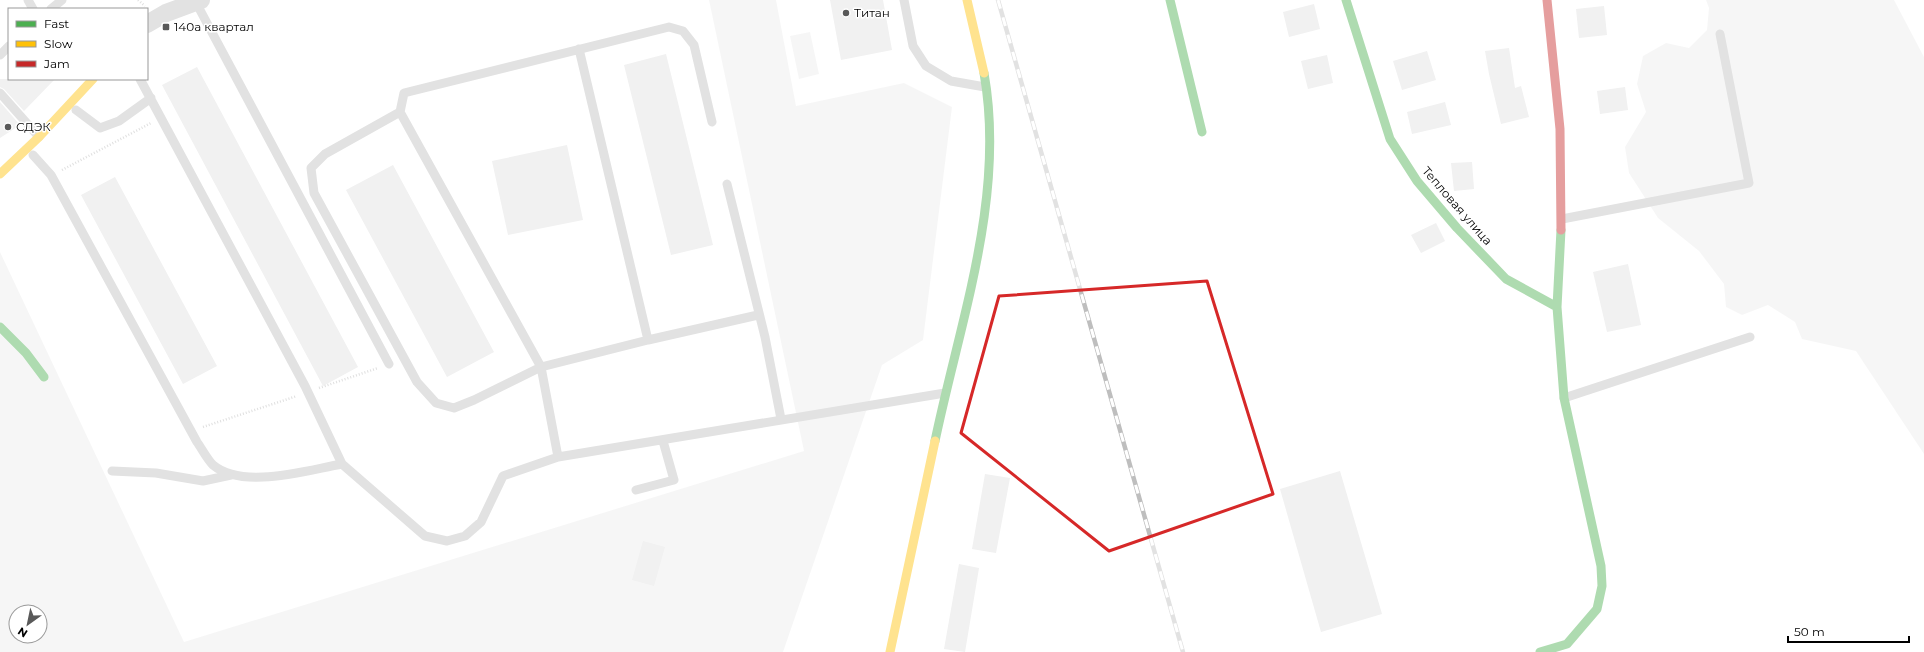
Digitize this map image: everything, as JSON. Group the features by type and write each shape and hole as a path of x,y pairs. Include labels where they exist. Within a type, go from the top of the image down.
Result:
{"street":[{"path":"890,652 945,393 971,291 987,192 990,128 986,75 967,0"},
{"path":"1170,0 1202,132"},
{"name":"Тепловая улица","path":"1346,0 1390,139 1418,181 1457,228 1506,279 1557,307"},
{"path":"1540,652 1567,644 1583,627 1597,609 1602,586 1601,566 1564,398 1557,307 1562,219 1560,129 1547,0"},
{"path":"148,23 171,11 201,5"},
{"path":"0,174 39,137 92,80"},
{"path":"0,327 26,353 44,377"}],"lane":[{"path":"52,8 62,0"},
{"path":"904,0 913,46 926,66 952,81 986,88"},
{"path":"201,5 389,364"},
{"path":"558,457 541,367 400,112 404,93 669,27 683,31 694,45 712,122"},
{"path":"1562,219 1749,184 1720,34"},
{"path":"0,55 8,47"},
{"path":"579,49 648,340"},
{"path":"141,80 162,117 308,392 342,464 424,536 447,541 465,536 481,522 503,476 558,457 663,441 782,419 945,393"},
{"path":"0,93 39,137"},
{"path":"76,110 100,128 119,120 151,98"},
{"path":"400,112 325,154 311,168 314,192 417,382 436,402 454,408 474,400 541,367 648,340 758,315"},
{"path":"33,155 51,175 192,432 213,464 231,475"},
{"path":"727,184 758,315 765,338 782,419"},
{"path":"1564,398 1750,337"},
{"path":"636,490 674,480 663,441"},
{"path":"112,471 156,474 203,481 231,475 265,477 342,464"}],"path":[{"path":"51,175 162,117"},
{"path":"192,432 389,364"}],"highlighted area":[{"path":"1207,281 1273,494 1109,551 961,433 999,296"}],"shaded area":[{"path":"709,0 776,0 796,106 904,83 952,107 923,340 882,365 783,652 0,652 0,252 184,642 804,451"},
{"path":"1706,0 1894,0 1924,57 1924,454 1856,351 1802,339 1795,322 1768,305 1742,315 1726,307 1724,284 1699,251 1658,218 1629,173 1625,147 1646,112 1637,84 1643,56 1666,43 1689,48 1707,30 1709,8"},
{"path":"810,32 819,74 799,79 790,36"}],"building":[{"path":"830,0 883,0 892,50 841,60"},
{"path":"1314,4 1320,29 1289,37 1283,12"},
{"path":"1604,6 1607,35 1579,38 1576,9"},
{"path":"1509,48 1515,88 1521,86 1529,117 1501,124 1485,51"},
{"path":"1427,51 1436,80 1402,90 1393,61"},
{"path":"666,54 713,245 671,255 624,65"},
{"path":"1327,55 1333,83 1308,89 1301,61"},
{"path":"197,67 358,367 323,386 162,85"},
{"path":"0,79 54,80 24,111 4,89 0,87"},
{"path":"1625,87 1628,110 1600,114 1597,91"},
{"path":"0,102 20,125 0,138"},
{"path":"1445,102 1451,125 1412,134 1407,112"},
{"path":"567,145 583,220 508,235 492,161"},
{"path":"1472,162 1474,189 1454,191 1451,163"},
{"path":"393,165 494,352 447,377 346,190"},
{"path":"115,177 217,366 183,384 81,195"},
{"path":"1436,223 1445,241 1421,253 1411,235"},
{"path":"1628,264 1641,325 1607,332 1593,272"},
{"path":"1340,471 1382,614 1321,632 1280,489"},
{"path":"985,474 1010,478 996,553 972,549"},
{"path":"643,541 665,547 654,586 632,580"},
{"path":"959,564 979,568 965,652 944,649"}],"railway":[{"path":"998,0 1183,652"}],"traffic: fast":[{"path":"1170,0 1202,132"},
{"path":"1346,0 1390,139 1417,181 1457,228 1506,279 1557,307"},
{"path":"935,441 967,305 985,212 989,166 989,119 984,73"},
{"path":"1540,652 1567,644 1597,609 1602,586 1601,566 1564,398 1557,307 1561,230"},
{"path":"0,327 26,353 44,377"}],"traffic: slow":[{"path":"967,0 984,73"},
{"path":"0,174 39,137 92,80"},
{"path":"890,652 935,441"}],"traffic: jam":[{"path":"1547,0 1560,129 1561,230"}],"place":[{"name":"Титан","path":"846,13"},
{"name":"140а квартал","path":"166,27"},
{"name":"СДЭК","path":"8,127"}]}
